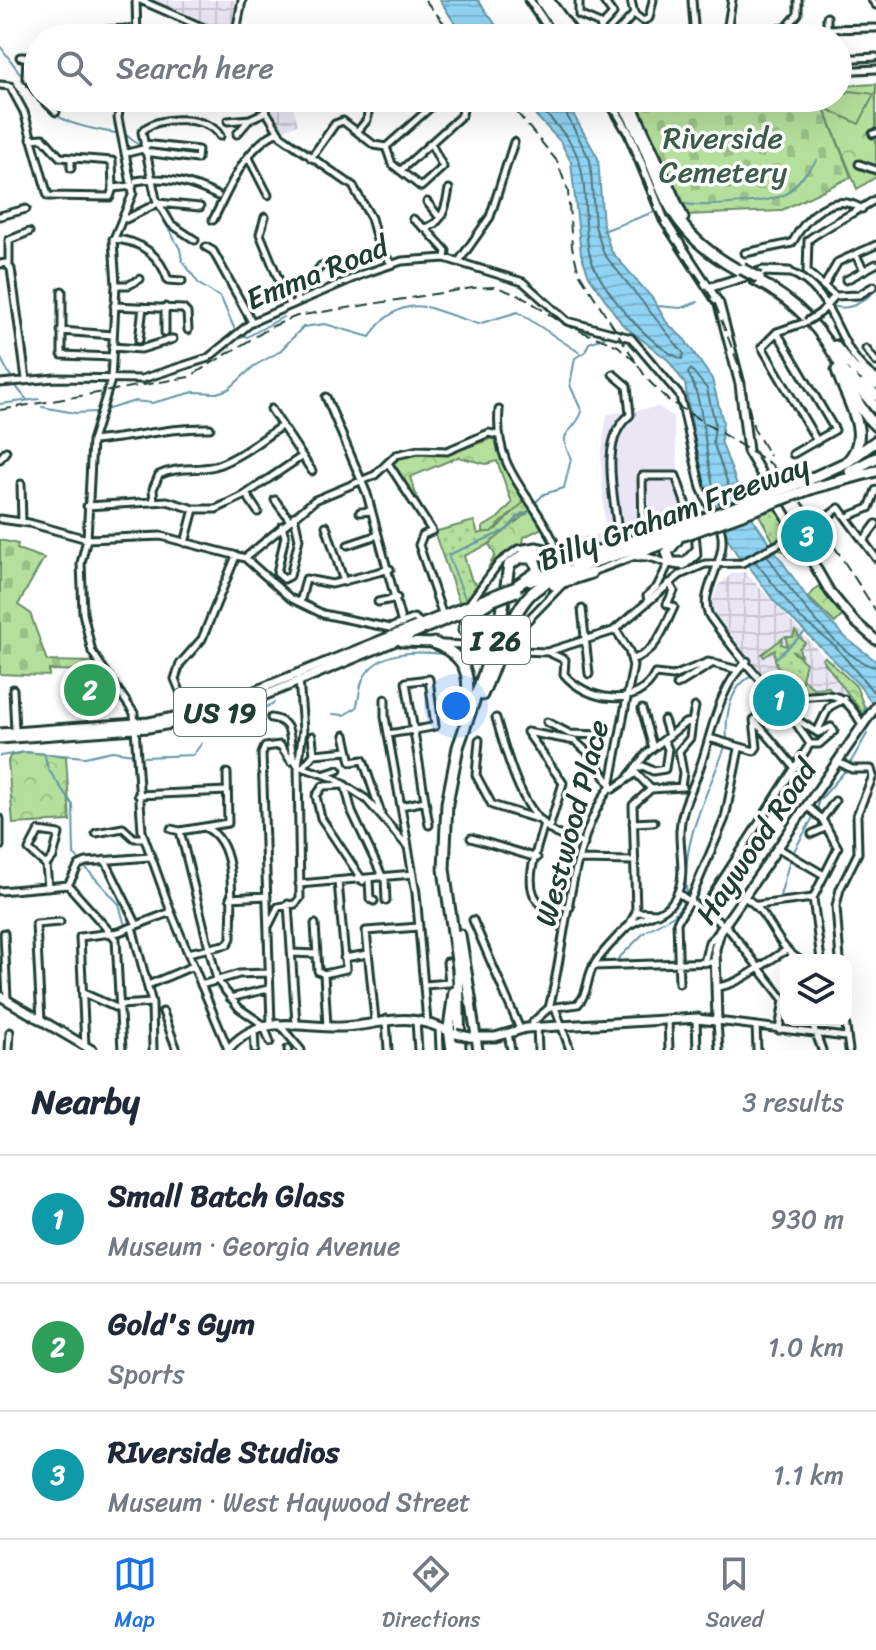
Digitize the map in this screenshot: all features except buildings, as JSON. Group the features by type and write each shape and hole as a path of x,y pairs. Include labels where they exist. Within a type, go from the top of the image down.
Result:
{"highway":[{"path":"541,0 557,24"},
{"path":"548,0 566,24"},
{"path":"626,112 677,220 702,248 806,307 856,379 876,395"},
{"path":"634,112 682,217 705,244 740,269"},
{"path":"756,278 804,311 826,341 861,409 876,426"},
{"path":"826,341 861,436 855,454 847,462"},
{"path":"838,353 853,368 876,381"},
{"path":"838,353 853,381 876,408"},
{"name":"Billy Graham Freeway","path":"811,484 876,441"},
{"name":"I 26","path":"837,479 876,458"},
{"name":"Billy Graham Freeway","path":"451,907 448,857 451,805 462,749 482,696 530,595 565,573 811,484 876,471"},
{"path":"657,531 684,530"},
{"path":"667,562 667,552 684,530"},
{"name":"Billy Graham Freeway","path":"462,1050 458,968 444,855 448,795 458,747 500,627 511,562 532,551 566,560 590,559 684,530"},
{"path":"448,795 451,765 466,709 497,618 503,568 513,553"},
{"path":"482,696 504,627 512,569 523,558 534,558 538,565 536,574 516,589"},
{"name":"US 19","path":"493,598 590,559"},
{"name":"US 19","path":"516,589 565,573"},
{"path":"515,628 532,601 546,589 591,573"},
{"path":"493,598 467,616 465,632 473,639 486,638 497,618"},
{"path":"434,643 457,654 468,668 470,687 466,709"},
{"path":"451,907 471,1003"},
{"path":"451,907 454,985 452,1050"}],"main road":[{"path":"529,0 545,24"},
{"path":"616,112 629,134 664,220 711,287 721,310 736,367 748,451 794,536 834,597 876,640"},
{"path":"711,287 763,271 789,272"},
{"name":"US 19","path":"0,739 201,718 422,624 493,598"},
{"name":"US 19","path":"0,733 136,726 190,715 388,645 455,610 493,598"},
{"path":"388,645 434,643"},
{"name":"Haywood Road","path":"717,1018 715,962 722,929 876,706"},
{"path":"4,998 89,1048"},
{"path":"471,1003 473,1038 478,1050"},
{"path":"228,1050 254,1030 269,1025 296,1023 345,1026 386,1018 416,1020 473,1038 508,1033 535,1024 561,1026 717,1018"}],"street":[{"path":"137,24 138,0 201,24"},
{"path":"238,24 242,0"},
{"path":"579,0 579,15 596,24"},
{"path":"603,0 613,14 604,24"},
{"path":"631,0 638,20 649,18 653,0"},
{"path":"692,0 694,24"},
{"path":"728,24 732,0"},
{"path":"789,24 798,14 798,0"},
{"path":"872,0 876,5"},
{"path":"138,13 139,7 147,4"},
{"path":"625,24 634,14"},
{"path":"825,24 827,17"},
{"path":"852,28 876,28"},
{"path":"852,58 876,57"},
{"path":"852,70 876,69"},
{"path":"0,85 12,89 48,196 110,197 113,188 112,161 54,154 43,138 31,139"},
{"path":"119,112 135,184 132,198 113,239 116,285 111,380 92,441 87,539 81,583 88,642 99,664 129,702 136,726 138,795 144,838 228,1050"},
{"path":"228,121 250,119 265,112 277,132 347,181 358,193 379,247 391,263"},
{"path":"358,131 367,120 368,112"},
{"path":"386,147 425,112"},
{"path":"401,170 462,112"},
{"path":"195,240 171,224 158,203 142,132 163,119 209,125 220,136"},
{"path":"237,134 250,119"},
{"path":"311,158 337,122 345,121 374,145 386,147"},
{"path":"213,220 227,186 262,139 277,132"},
{"path":"459,261 490,217 514,142"},
{"path":"386,147 392,164 417,186 426,185 443,167 431,144"},
{"path":"127,153 144,148 164,146 198,150 197,159 163,155 144,148"},
{"path":"163,155 164,146"},
{"path":"180,157 182,148"},
{"path":"71,158 71,168"},
{"path":"249,158 268,195"},
{"path":"859,164 876,170"},
{"path":"113,188 153,178 193,183 218,196"},
{"path":"426,229 440,218 449,189"},
{"path":"874,286 859,295 835,296 805,266 808,240 825,231 837,219 862,209 876,199"},
{"path":"745,253 792,243 800,226 829,203 849,200 862,209"},
{"path":"427,202 440,218"},
{"path":"126,219 158,203 200,207"},
{"path":"0,216 26,209"},
{"path":"265,217 260,234 289,305"},
{"path":"413,219 446,251 445,258"},
{"path":"26,379 9,265 9,240 29,232"},
{"path":"113,239 129,241 156,255 168,280 182,281"},
{"path":"824,286 838,262 876,245"},
{"path":"206,247 213,251 252,322"},
{"path":"855,254 864,270"},
{"name":"Emma Road","path":"0,383 26,379 142,379 200,361 252,322 391,263 445,258 523,282 567,321 611,330 631,338 662,371 684,404 701,488 724,535 706,609 747,661"},
{"path":"0,264 9,265"},
{"path":"846,280 876,264"},
{"path":"296,302 297,295 321,266"},
{"path":"789,272 814,286 829,306 849,353 876,381"},
{"path":"116,285 129,285 140,279"},
{"path":"62,291 62,355 112,357"},
{"path":"817,441 762,347 769,336 806,322 820,313 835,296"},
{"path":"114,306 165,307 186,311 188,330"},
{"path":"139,340 143,307"},
{"path":"165,307 165,333"},
{"path":"61,331 113,335"},
{"path":"777,332 835,430 793,454"},
{"path":"112,347 141,349 173,339"},
{"path":"866,349 876,362"},
{"path":"613,374 627,386 630,415 615,430 612,454 618,533 615,544"},
{"path":"326,397 363,481 390,569 402,624"},
{"path":"271,409 312,471"},
{"path":"499,410 497,435 516,483 564,554"},
{"path":"154,502 153,489 159,475 173,469 199,469 221,464 281,426"},
{"path":"92,441 129,438 154,431 210,428"},
{"path":"245,558 292,517 324,495 375,475 396,455 418,450 447,451 489,433 497,435"},
{"path":"0,459 6,451"},
{"path":"87,506 167,501 194,509 216,509 246,494 301,457"},
{"path":"388,462 432,531 423,535 419,545 442,618"},
{"path":"637,557 654,555 667,562 685,561 693,554 695,540 676,476 642,476 643,536"},
{"path":"21,484 22,522"},
{"path":"847,517 869,508 875,490"},
{"path":"246,494 258,512"},
{"path":"275,500 292,517 299,539 290,576 284,579 277,573 285,536 282,526"},
{"path":"648,597 701,565 742,563 839,508 876,558"},
{"path":"185,543 194,509"},
{"path":"360,512 371,511"},
{"path":"0,519 87,539 147,535 185,543 245,558 281,592 323,614 390,628 418,618 422,624"},
{"path":"645,523 657,531"},
{"path":"864,540 876,524"},
{"path":"326,526 344,582"},
{"path":"440,606 455,610 476,597 499,563 513,553 532,546 564,554 588,553 657,531"},
{"path":"618,533 626,540"},
{"path":"348,545 378,535"},
{"path":"553,551 554,542"},
{"path":"591,573 673,542"},
{"path":"190,715 175,679 184,659 202,639 236,556"},
{"path":"547,652 616,630 657,587 667,562"},
{"path":"300,603 306,579 332,584 390,569"},
{"path":"616,630 633,659 652,649 674,607 667,604 674,591 669,583"},
{"path":"378,602 397,598"},
{"path":"582,609 589,674"},
{"path":"434,643 484,646 515,628"},
{"path":"522,651 547,652 565,660 564,674 580,687 603,696 626,697 645,689 656,673 673,676 704,663 714,662 738,670"},
{"name":"Westwood Place","path":"552,1008 584,844 600,802 610,787 633,659"},
{"path":"628,926 659,913 678,893 683,856 680,829 685,801 738,670 747,661 762,682 775,690 807,699 826,694 845,699 865,722"},
{"path":"677,685 714,662"},
{"path":"267,929 278,907 299,902 303,730 299,678"},
{"path":"389,734 414,730 435,726 431,682 423,678 406,682 414,730 429,825"},
{"path":"13,689 15,731"},
{"path":"775,690 777,717 761,711 754,720 795,768"},
{"path":"385,699 413,874 427,1022"},
{"path":"817,732 829,707 845,699"},
{"path":"681,787 683,773 679,751 690,738 695,707"},
{"path":"642,709 653,748"},
{"path":"271,718 283,720 289,728 291,754 301,767"},
{"path":"496,718 510,763 526,798 545,824"},
{"path":"547,722 574,738 592,756 610,787 632,775 641,766 657,772 666,768 668,747 664,720"},
{"path":"810,744 796,723 804,721 817,732"},
{"path":"632,775 653,748 692,722"},
{"path":"709,738 754,751 757,747 757,723"},
{"path":"702,911 810,744 830,737 834,729 817,732"},
{"path":"570,907 537,902 531,877 545,824 563,783 527,732 574,738 601,735"},
{"path":"345,735 351,762 363,760 382,817"},
{"path":"312,736 314,754"},
{"path":"479,740 476,775 492,805 545,824 584,844"},
{"path":"270,1042 262,754 265,747 280,745 301,767 325,774 366,799 408,847"},
{"path":"679,983 677,922 690,901 725,818 739,749"},
{"path":"301,767 314,754 348,751"},
{"path":"838,762 852,769 871,769 873,776 857,815 858,853 840,889 836,906 840,954"},
{"path":"325,774 338,770"},
{"path":"171,829 180,831 228,823 227,773"},
{"path":"632,775 651,789"},
{"path":"345,785 352,812 384,878 386,901"},
{"path":"345,785 323,786 316,803 321,818 366,881 370,899 374,901"},
{"path":"538,1050 535,1024 552,1008 573,1007 581,1002 593,966 628,926 636,912 633,805 651,789 692,787"},
{"path":"138,795 227,791"},
{"path":"401,806 425,801"},
{"path":"822,819 835,801"},
{"path":"806,806 822,819 838,848 813,898 820,954"},
{"path":"0,819 0,846"},
{"path":"633,823 654,822"},
{"path":"812,834 827,827"},
{"path":"188,953 230,941 228,861 219,837 206,828"},
{"path":"96,833 127,829 134,838 144,838"},
{"path":"46,865 33,855 29,845 35,833 42,830 57,833 60,837 46,865 48,887"},
{"path":"180,831 217,980 230,998 299,1049"},
{"path":"471,838 537,858"},
{"path":"778,848 824,875"},
{"path":"68,885 79,865 150,857"},
{"path":"105,860 135,926 152,1003 153,1050"},
{"path":"580,860 634,861"},
{"path":"299,884 366,881 413,874"},
{"path":"315,926 318,971 324,974 344,972 338,882"},
{"path":"0,891 68,885"},
{"path":"68,885 116,939 122,1050"},
{"path":"678,893 722,929 784,1000 779,1030"},
{"path":"230,898 267,896"},
{"path":"744,897 758,905 785,951 790,954"},
{"path":"758,905 813,898"},
{"path":"288,904 296,1023"},
{"path":"89,1048 80,937 112,933 171,912"},
{"path":"636,912 659,913"},
{"path":"473,920 520,1029"},
{"path":"41,1022 36,924 60,922"},
{"path":"375,1020 368,929 419,927"},
{"path":"704,963 709,942 722,929"},
{"path":"4,933 4,998"},
{"path":"716,987 734,986 757,966 785,951"},
{"path":"292,953 317,954"},
{"path":"344,958 368,954"},
{"path":"425,985 449,983 447,962"},
{"path":"593,966 715,962"},
{"path":"148,985 193,966"},
{"path":"201,985 239,974 267,973"},
{"path":"324,974 327,1026"},
{"path":"230,998 268,989"},
{"path":"83,993 119,1007 152,1003"},
{"path":"552,1008 570,1050"},
{"path":"163,1012 177,1050"},
{"path":"386,1018 388,1050"},
{"path":"719,1050 717,1018 779,1030 846,1037"},
{"path":"696,1019 697,1050"},
{"path":"416,1020 418,1050"},
{"path":"668,1020 669,1050"},
{"path":"756,1026 757,1050"},
{"path":"812,1026 822,1050"},
{"path":"845,1026 849,1050"},
{"path":"439,1027 440,1050"},
{"path":"254,1030 255,1050"},
{"path":"9,1050 10,1032"},
{"path":"508,1033 511,1050"}],"shaded area":[{"path":"146,0 239,0 234,24 207,24"},
{"path":"269,112 294,112 298,124 280,132"},
{"path":"659,407 673,416 679,474 693,517 575,554 576,538 605,533 601,455 607,414"},
{"path":"745,572 843,677 850,698 834,689 807,695 774,685 756,668 711,608 717,586 733,573"}],"green space":[{"path":"876,84 876,177 857,189 826,112 852,112 852,85"},
{"path":"852,91 874,94 859,124 833,112 852,112"},
{"name":"Riverside Cemetery","path":"639,112 825,112 851,177 780,211 686,215"},
{"path":"496,437 523,503 491,532 483,532 483,527 498,518 512,503 497,461 486,464 458,457 410,477 422,511 390,462 418,451 448,454"},
{"path":"518,489 533,508 517,518 498,540 464,556 472,581 479,585 475,594 460,604 434,532 474,521 478,534 496,529 523,502"},
{"path":"772,497 803,553 800,554 793,542 793,547 784,547 788,557 785,551 778,550 758,513 771,508 766,501"},
{"path":"533,508 549,535 542,528 524,537 523,544 488,568 495,555 489,544"},
{"path":"0,540 18,544 17,549 44,558 18,605 30,613 47,661 96,662 102,671 49,670 49,676 0,674"},
{"path":"823,582 849,609 835,623 808,597"},
{"path":"795,631 805,643 799,648 801,656 792,651 806,663 801,683 803,679 813,688 829,687 831,691 803,695 782,690 775,650 764,657 762,654 783,638 781,644 787,646 786,637 793,637"},
{"path":"825,657 856,686 864,706 868,708 864,715 822,659"},
{"path":"24,752 66,756 70,821 13,824 8,761 10,756"}],"water":[{"path":"440,0 478,0 495,24 455,24"},
{"path":"532,112 572,112 598,158 603,225 611,251 653,299 667,323 685,340 712,379 723,422 721,441 746,509 808,599 846,638 876,661 876,709 858,684 774,601 749,566 741,561 716,519 700,472 685,384 668,360 622,324 589,276 581,254 571,162 560,141"}],"waterway":[{"path":"0,46 24,79"},
{"path":"52,112 83,127 120,134"},
{"path":"126,135 140,146"},
{"path":"142,152 147,169"},
{"path":"680,203 735,204 779,197 787,193 817,160"},
{"path":"152,193 153,200"},
{"path":"156,206 180,249 182,260 199,284 221,298 235,330"},
{"path":"603,231 654,212"},
{"path":"832,306 844,308 856,305 876,290"},
{"path":"657,306 681,308 698,302"},
{"path":"102,411 135,401 152,403 194,392 217,393 229,389 254,366 279,352 303,327 325,324 370,337 392,313 407,307 424,307"},
{"path":"427,307 478,324 518,312 580,353"},
{"path":"239,334 247,337 283,317"},
{"path":"535,503 544,494 564,488 571,459 565,437 582,412 570,385 575,358 585,352 589,343 611,335"},
{"path":"0,357 12,379"},
{"path":"14,384 27,400"},
{"path":"0,404 39,399"},
{"path":"42,407 75,413 97,412"},
{"path":"465,598 448,555 507,530 522,513 527,514 530,510"},
{"path":"776,658 804,633"},
{"path":"333,714 344,715 356,708 363,679 378,662 399,654 444,654"},
{"path":"727,741 728,713 733,695 752,676"},
{"path":"262,709 274,703"},
{"path":"864,711 865,707"},
{"path":"849,765 867,734"},
{"path":"144,757 193,755 202,743"},
{"path":"687,895 687,857 691,838 725,747"},
{"path":"0,756 25,752 85,757 112,751 134,754"},
{"path":"45,756 48,769 73,805 74,855 81,861"},
{"path":"818,811 818,802 845,771"},
{"path":"794,851 812,819"},
{"path":"780,896 790,859"},
{"path":"84,866 119,904 125,926"},
{"path":"648,930 674,915 685,901"},
{"path":"613,964 645,932"}],"railway":[{"path":"425,0 445,24"},
{"path":"525,0 541,24"},
{"path":"517,112 557,161 568,191 572,247 579,273 647,379 668,400 771,464 823,529 876,611"},
{"path":"612,112 624,132 664,227 714,301 739,366 754,429 770,456"},
{"path":"0,410 189,377 273,326 297,316 472,288 497,287 525,298 565,325 618,346 637,363"}],"place":[{"name":"RIverside Studios","path":"807,536"},
{"name":"Gold's Gym","path":"90,690"},
{"name":"Small Batch Glass","path":"779,700"}]}
